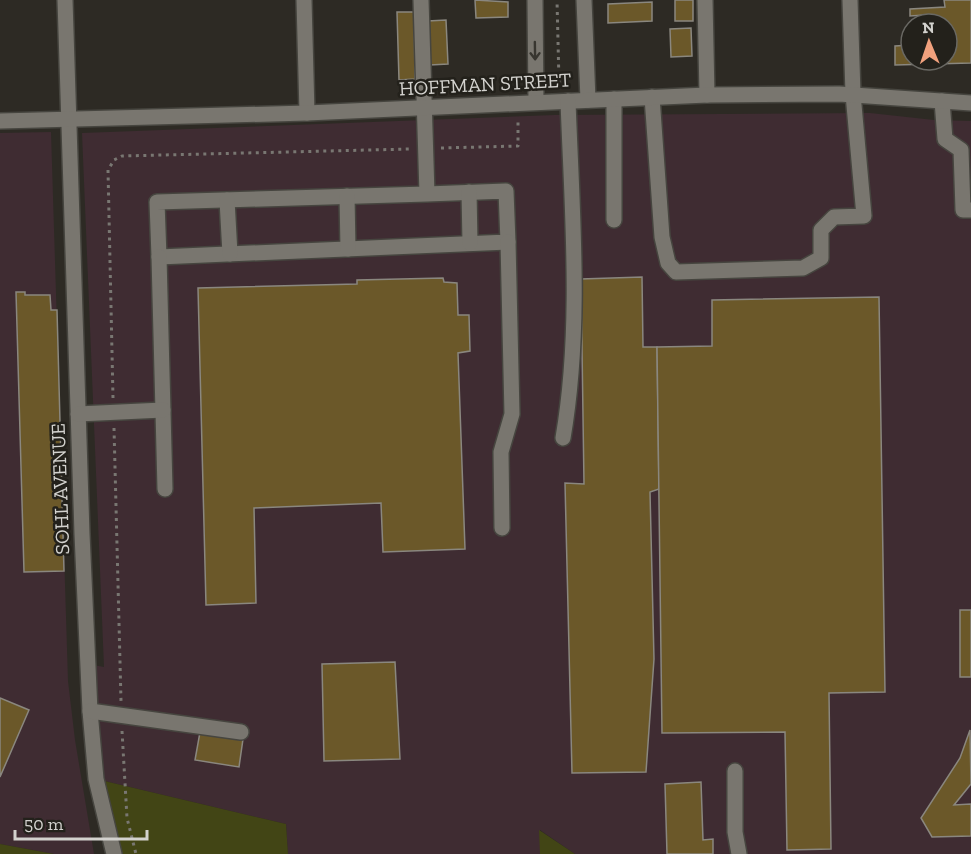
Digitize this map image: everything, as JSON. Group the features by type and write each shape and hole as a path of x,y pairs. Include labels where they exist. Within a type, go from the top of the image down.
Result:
{"street":[{"name":"SOHL AVENUE","path":"65,0 90,711 96,779 114,854"},
{"path":"304,0 307,113"},
{"path":"422,0 427,194"},
{"path":"535,0 536,102"},
{"path":"584,0 588,100"},
{"path":"705,0 706,95"},
{"path":"652,98 662,237 668,263 676,272 803,268 821,258 821,230 834,217 864,216 853,94 850,0"},
{"name":"HOFFMAN STREET","path":"0,121 307,113 706,95 853,94 971,103"},
{"path":"614,99 614,220"},
{"path":"563,438 571,394 574,272 568,101"},
{"path":"942,101 945,139 966,150 963,210 971,210"},
{"path":"165,489 157,202 506,191 512,414 501,452 502,528"},
{"path":"469,192 470,243"},
{"path":"346,196 348,249"},
{"path":"227,200 230,254"},
{"path":"159,257 508,242"},
{"path":"78,414 163,410"},
{"path":"90,711 241,732"},
{"path":"735,771 735,832 739,854"}],"path":[{"path":"549,82 559,82 556,0"},
{"path":"136,854 127,818 121,716 108,170 114,160 122,156 518,146 518,119"}],"shaded area":[{"path":"870,113 934,120 971,121 971,854 575,854 540,830 540,854 288,854 286,824 96,779 88,664 104,667 82,133 555,115"},
{"path":"51,132 68,681 75,740 94,854 54,854 0,844 0,133"}],"green space":[{"path":"96,779 286,824 288,854 114,854"},
{"path":"539,830 575,854 540,854"},
{"path":"0,844 54,854 0,854"}],"building":[{"path":"475,0 508,2 508,17 476,18"},
{"path":"675,0 693,0 693,21 675,21"},
{"path":"944,0 971,0 971,63 959,63 959,12 910,12 910,9 945,7"},
{"path":"652,2 652,21 608,23 608,4"},
{"path":"397,12 414,12 415,79 399,80"},
{"path":"446,20 448,64 430,65 428,21"},
{"path":"691,28 692,56 671,57 670,29"},
{"path":"895,46 899,46 899,65 895,65"},
{"path":"642,277 643,347 657,347 659,489 650,492 654,659 646,772 572,773 565,483 584,484 581,279"},
{"path":"443,278 444,282 457,283 458,315 469,315 470,351 458,353 465,549 383,552 381,503 254,508 256,603 206,605 198,288 357,284 357,280"},
{"path":"16,292 25,292 25,295 50,295 51,310 57,310 64,571 24,572"},
{"path":"879,297 885,692 829,693 831,849 787,850 785,732 662,733 657,347 712,346 712,300"},
{"path":"960,610 971,610 971,677 960,677"},
{"path":"395,662 400,759 324,761 322,664"},
{"path":"0,698 29,710 0,777"},
{"path":"970,730 971,784 954,805 971,804 971,836 932,837 921,818 960,758"},
{"path":"200,732 243,739 239,767 195,760"},
{"path":"701,782 703,840 713,839 713,854 667,854 665,784"}]}
